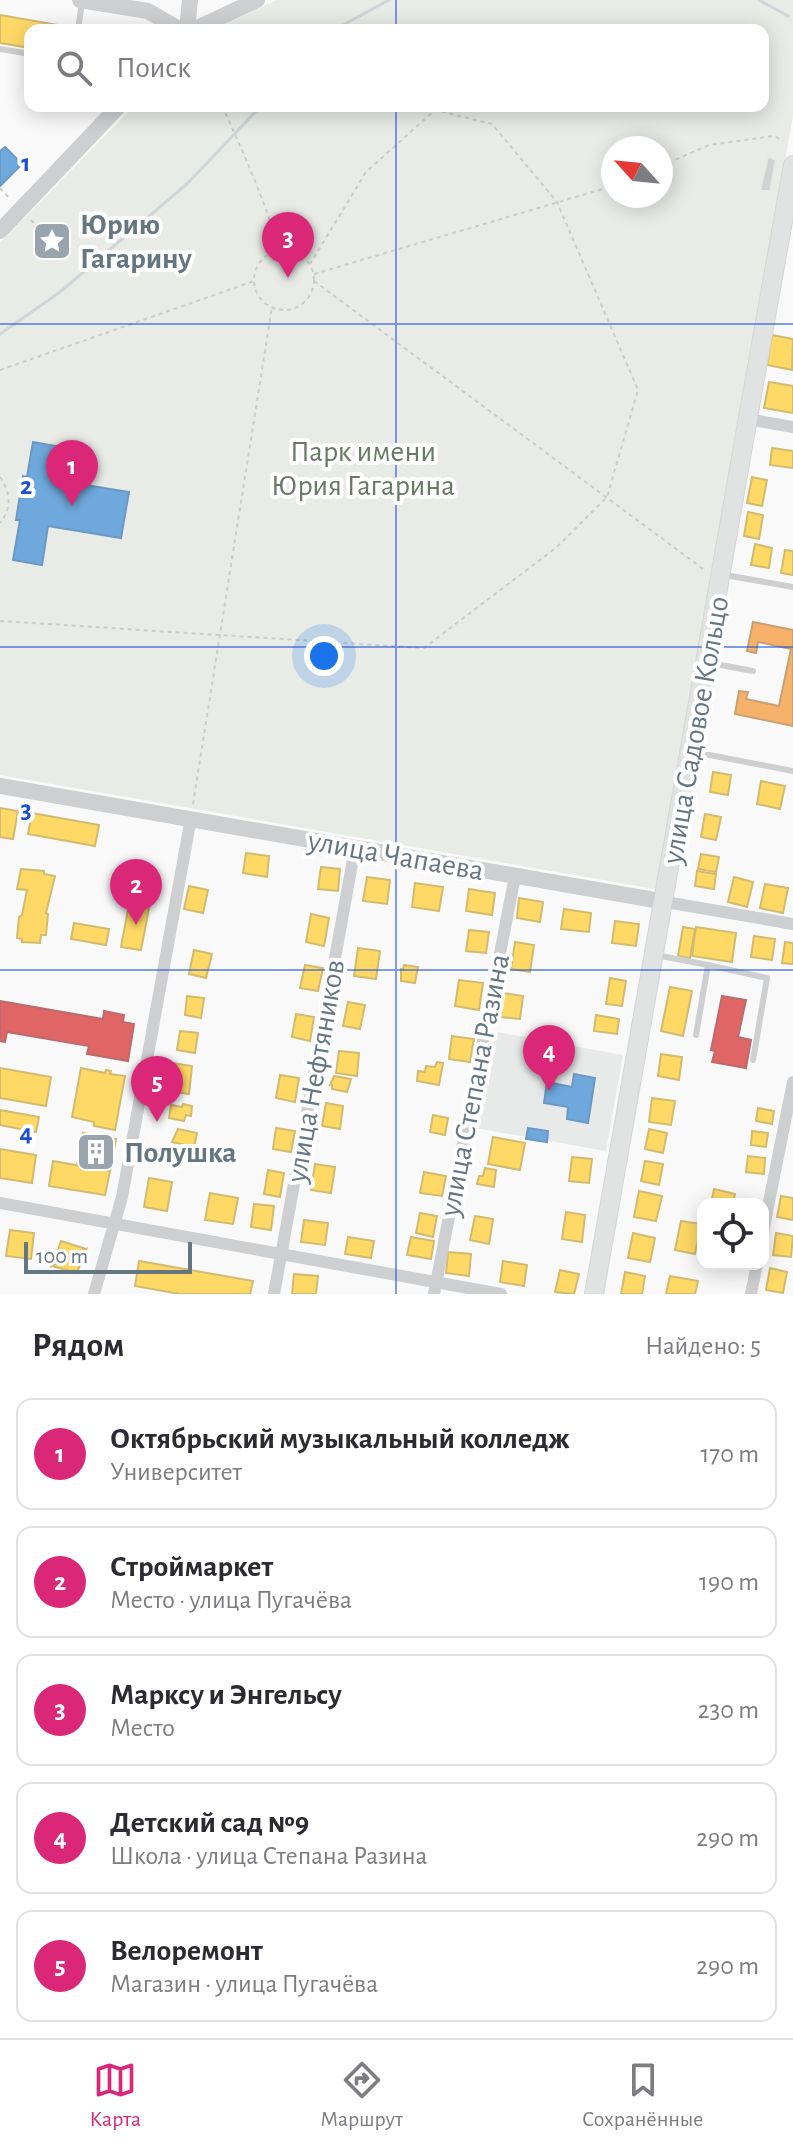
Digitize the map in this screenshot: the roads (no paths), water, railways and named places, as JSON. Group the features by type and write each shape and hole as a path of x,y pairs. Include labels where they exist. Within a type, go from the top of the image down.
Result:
{"main road":[{"name":"улица Садовое Кольцо","path":"594,1294 666,902 706,662 714,573 747,419 793,165"}],"street":[{"path":"81,0 148,11 170,24"},
{"path":"190,0 190,24"},
{"path":"203,24 257,0"},
{"path":"0,231 113,112"},
{"path":"747,419 793,427"},
{"name":"улица Чапаева","path":"0,786 793,924"},
{"path":"94,1294 122,1197 191,818"},
{"name":"улица Нефтяников","path":"274,1294 355,848"},
{"name":"улица Степана Разина","path":"435,1288 515,876"},
{"path":"769,1202 793,1082"},
{"path":"0,1203 283,1253 435,1288 501,1294"},
{"path":"751,1294 756,1270"}],"lane":[{"path":"79,24 81,0"},
{"path":"0,49 24,53"},
{"path":"714,573 793,587"},
{"path":"706,662 753,671"},
{"path":"691,752 793,771"},
{"path":"656,955 767,978 753,1060"},
{"path":"696,1035 708,965"}],"waterway":[{"path":"345,24 389,0"},
{"path":"759,0 788,16"},
{"path":"0,334 60,292 188,183 255,112"}],"place":[{"name":"Юрию Гагарину","path":"52,241"},
{"name":"Марксу и Энгельсу","path":"288,278"},
{"name":"Октябрьский музыкальный колледж","path":"72,506"},
{"name":"Строймаркет","path":"136,925"},
{"name":"Детский сад №9","path":"549,1091"},
{"name":"Велоремонт","path":"157,1122"},
{"name":"Полушка","path":"96,1152"}],"park label":[{"name":"Парк имени Юрия Гагарина","path":"363,468"}]}
